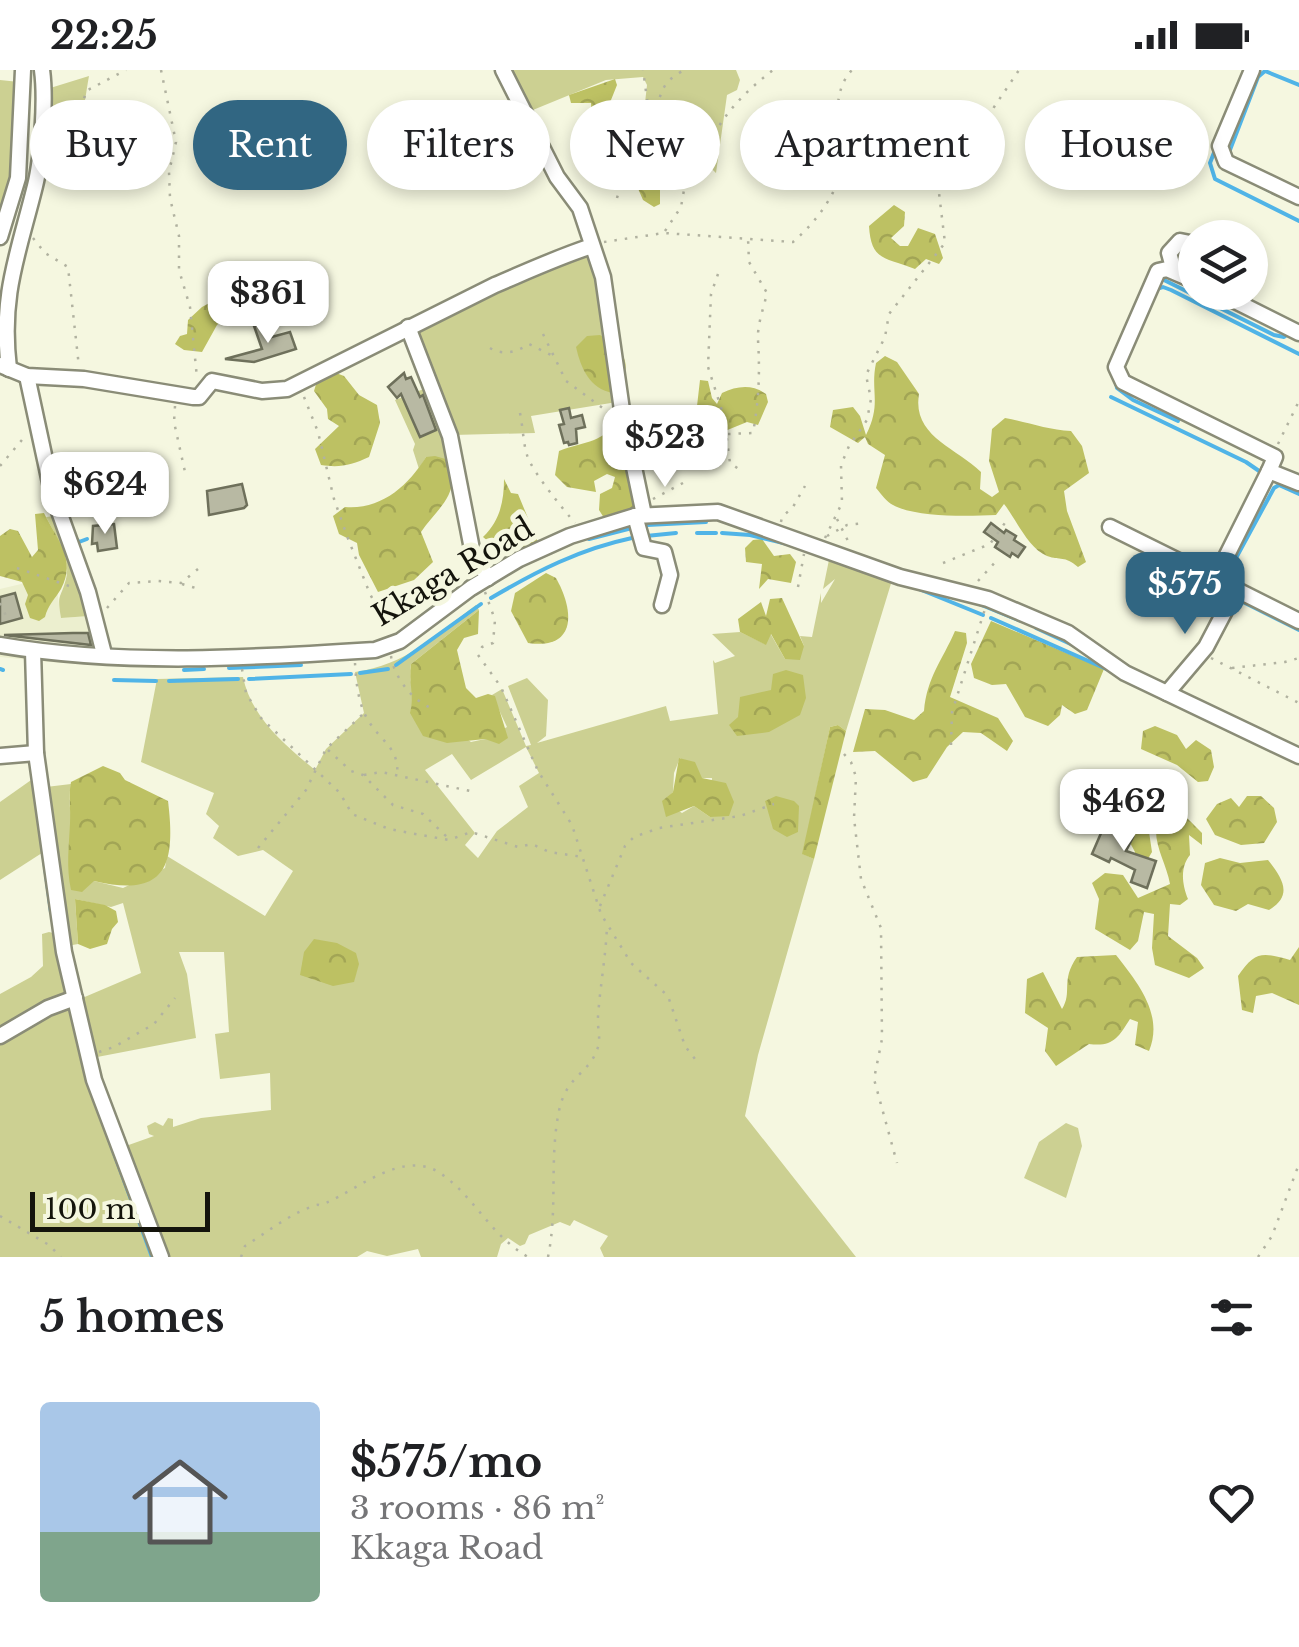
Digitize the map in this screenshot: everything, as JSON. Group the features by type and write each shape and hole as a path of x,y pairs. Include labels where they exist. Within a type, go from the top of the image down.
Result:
{"street":[{"path":"0,237 18,178 23,70"},
{"path":"41,100 42,70"},
{"path":"503,70 557,177 580,208 603,277 644,548 664,552 670,574 662,605"},
{"path":"1252,70 1220,146 1226,162 1299,197"},
{"path":"34,190 7,287 5,367 27,376 84,379 199,397 212,381 262,391 286,389 495,285 527,274 544,262 592,246"},
{"path":"1174,271 1169,253 1178,243"},
{"path":"1178,273 1158,271 1116,367 1124,382 1272,463 1299,483"},
{"path":"1256,310 1295,328"},
{"path":"408,327 450,436 472,549 485,580"},
{"path":"27,376 52,492 90,599 104,654"},
{"path":"1167,693 1200,653 1227,607 1221,567 1272,463"},
{"name":"Kkaga Road","path":"0,645 33,651 195,659 354,651 392,644 520,559 582,532 640,513 718,512 817,543 915,581 988,598 1068,632 1124,673 1299,756"},
{"path":"1110,527 1299,621"},
{"path":"33,651 36,753 54,894 75,998 94,1080 160,1257"},
{"path":"0,756 36,753"},
{"path":"0,1036 48,1008 75,998"}],"path":[{"path":"84,100 86,91 126,70"},
{"path":"162,70 176,142 170,198 179,236 180,270 190,307 199,397"},
{"path":"643,70 647,100"},
{"path":"659,100 666,84 684,70"},
{"path":"720,122 738,99 773,70"},
{"path":"839,100 839,90 852,70"},
{"path":"999,100 1019,70"},
{"path":"616,198 619,190"},
{"path":"664,232 680,207 682,190"},
{"path":"592,246 614,238 664,232 793,242 832,190"},
{"path":"798,588 799,566 836,518 842,503 841,465 867,420 871,398 866,375 890,314 945,243 940,190"},
{"path":"24,218 32,238 68,267 75,342 84,379"},
{"path":"728,434 752,433 761,381 762,350 758,341 767,293 749,262 748,238"},
{"path":"718,274 710,294 708,368 728,434 730,462 742,472"},
{"path":"542,334 573,388 608,412 617,462"},
{"path":"490,348 504,353 519,351 529,344 553,356"},
{"path":"296,383 318,432 347,536 392,644 393,673 423,705 431,708"},
{"path":"176,394 174,422 186,472"},
{"path":"1272,463 1299,401"},
{"path":"520,413 527,456 554,500 582,532"},
{"path":"0,466 38,422"},
{"path":"640,513 683,483"},
{"path":"781,534 782,517 805,486"},
{"path":"836,518 854,552 869,564"},
{"path":"943,563 990,544 1007,520"},
{"path":"817,543 842,528 866,523"},
{"path":"978,582 999,558"},
{"path":"17,568 72,588 90,599"},
{"path":"181,583 198,569"},
{"path":"95,619 129,583 158,580 199,589"},
{"path":"485,580 496,636 478,655 502,687 538,771 572,824 607,924 632,962 668,996 685,1046 695,1059"},
{"path":"951,744 952,712 988,598"},
{"path":"0,603 8,620"},
{"path":"354,651 364,713 392,747 398,775"},
{"path":"1200,653 1299,703"},
{"path":"242,658 246,693 261,718 340,793 352,814 389,829 449,840 471,832 518,846 532,844 549,852 583,857"},
{"path":"1229,668 1299,658"},
{"path":"258,848 306,790 326,749 364,713"},
{"path":"326,749 351,771 363,776 393,805 434,821 449,840"},
{"path":"844,754 852,762 856,777 854,818 861,878 881,928 882,1039 874,1078 897,1163"},
{"path":"363,776 381,772 470,792"},
{"path":"600,908 625,846 634,837 659,828 740,816 774,804"},
{"path":"548,1257 555,1196 557,1118 567,1084 581,1072 598,1047 607,924"},
{"path":"88,1056 114,1048 154,1024 175,998"},
{"path":"1258,1257 1272,1236 1299,1164"},
{"path":"241,1257 245,1246 310,1207 408,1165 438,1171 474,1209 485,1215 494,1232 528,1257"},
{"path":"0,1216 50,1244 61,1257"}],"shaded area":[{"path":"55,576 61,618 89,616 96,659 89,663 61,663 0,657 0,589"}],"green space":[{"path":"506,70 736,70 740,80 737,90 727,95 720,145 720,100 645,100 647,85 643,77 606,80 550,103 522,100"},
{"path":"89,76 84,100 47,100 47,89"},
{"path":"615,79 617,85 611,100 570,100 569,95"},
{"path":"0,80 19,82 16,179 0,226"},
{"path":"639,190 660,190 660,204 654,207 643,200"},
{"path":"894,205 905,212 904,226 891,238 900,246 908,246 918,228 935,234 943,258 939,264 926,259 915,269 877,252 869,226"},
{"path":"589,254 593,258 617,402 531,416 535,433 453,435 411,328 469,291"},
{"path":"233,290 238,301 235,309 217,325 202,352 184,350 175,344 187,334 188,320 202,307"},
{"path":"600,335 617,347 625,361 624,376 613,393 598,387 588,377 576,347 587,336"},
{"path":"885,356 897,362 919,394 922,420 929,431 981,472 980,489 992,497 999,492 989,461 992,429 1005,418 1071,431 1082,446 1089,473 1064,491 1067,511 1086,562 1078,567 1040,552 1004,504 996,515 943,515 903,509 886,500 876,488 885,455 868,444 865,437 858,443 830,427 833,410 853,407 866,435 875,406 876,363"},
{"path":"336,373 344,376 359,395 377,405 380,423 369,457 346,465 321,465 315,449 339,426 328,419 327,409 314,391 317,381"},
{"path":"700,380 708,381 717,404 722,393 744,387 766,394 768,402 758,425 747,422 725,431 715,466 693,464 691,431 697,436 709,431 708,418 697,406"},
{"path":"429,387 454,466 426,457 419,469 415,444 395,400"},
{"path":"634,425 642,454 640,467 631,480 631,515 606,521 599,510 600,494 612,488 615,477 607,474 594,481 596,492 567,487 555,475 559,451 619,428 629,434"},
{"path":"426,457 449,460 452,482 446,499 421,532 433,562 414,580 378,592 357,543 339,534 333,516 345,507 382,500 411,477"},
{"path":"504,479 511,493 518,494 540,547 529,551 523,548 524,537 515,539 512,548 504,549 483,537 500,510"},
{"path":"44,513 63,550 67,568 61,589 39,621 30,618 25,604 28,595 22,582 0,576 0,536 10,529 18,531 32,557 38,550 35,514"},
{"path":"55,516 84,591 89,616 61,618 59,600 67,563 46,517"},
{"path":"762,539 774,556 790,554 796,562 791,583 768,579 759,589 762,564 746,562 745,548 753,540"},
{"path":"830,555 893,577 846,731 838,725 830,727 803,854 814,859 758,1055 745,1116 856,1257 604,1257 600,1248 608,1236 574,1220 570,1226 560,1222 529,1235 520,1246 508,1238 501,1244 497,1257 421,1257 418,1249 387,1256 367,1251 357,1257 164,1257 123,1147 154,1136 147,1126 155,1122 163,1126 168,1118 173,1119 173,1127 201,1118 271,1110 270,1073 220,1079 215,1034 229,1032 224,952 179,952 187,974 196,1038 92,1058 80,999 141,973 123,903 111,907 75,899 78,944 67,946 46,787 71,784 72,821 94,881 123,888 165,868 167,856 265,916 293,871 263,850 238,856 213,838 219,826 206,814 214,793 141,762 157,679 243,677 261,717 315,770 326,749 364,713 355,672 405,656 476,605 479,610 411,664 413,690 428,710 471,742 507,727 492,695 502,689 526,746 531,745 508,686 527,678 548,700 546,736 537,743 666,706 670,721 718,714 713,660 715,663 735,656 712,634 740,632 765,644 770,633 785,659 804,646 800,636 812,637 821,593 821,603 835,579 823,589","holes":["526,747 539,773 519,786 528,807 497,831 478,858 465,845 475,833 425,770 452,754 471,780","680,758 701,778 712,778 710,817 694,806 682,813 663,801 673,792"]},
{"path":"546,573 556,578 562,591 567,626 555,641 528,643 511,611 515,593"},
{"path":"782,598 804,646 800,660 785,659 771,634 766,645 740,632 738,619 761,602 766,616 770,599"},
{"path":"479,610 478,634 464,638 457,650 466,688 476,698 495,696 508,738 499,744 485,739 447,743 423,736 410,713 411,664"},
{"path":"991,621 1104,669 1087,710 1075,714 1062,705 1060,715 1048,726 1025,717 1006,684 992,685 974,678 971,664"},
{"path":"955,631 966,633 967,643 950,697 998,718 1013,741 1007,751 981,733 963,732 947,747 927,778 913,782 875,751 853,752 865,709 885,710 914,720 924,711 932,679"},
{"path":"786,670 803,675 806,698 800,715 769,732 737,736 729,725 738,717 740,697 771,690 773,674"},
{"path":"838,725 846,731 814,859 802,854 830,727"},
{"path":"1155,726 1177,735 1186,749 1196,740 1211,750 1214,767 1208,781 1198,782 1177,765 1141,749 1143,731"},
{"path":"679,758 695,762 702,778 726,783 734,802 729,816 710,817 694,806 666,817 662,801 673,792"},
{"path":"103,766 168,801 167,859 161,872 137,885 94,881 82,892 71,890 71,782"},
{"path":"34,778 45,851 0,880 0,802"},
{"path":"1167,780 1177,792 1178,809 1202,833 1202,845 1189,835 1190,855 1183,876 1188,899 1180,905 1170,904 1168,936 1204,968 1189,978 1155,965 1154,914 1144,912 1138,941 1130,950 1095,929 1099,899 1092,883 1105,873 1123,875 1138,898 1170,884 1156,838 1156,831 1165,827 1159,816 1148,817 1133,809 1149,832 1152,852 1146,862 1134,858 1135,852 1119,822 1128,797 1139,797 1144,810 1155,799 1157,788"},
{"path":"776,796 799,806 798,832 787,837 773,829 765,801"},
{"path":"1247,796 1261,796 1274,808 1277,822 1264,843 1241,845 1215,835 1206,819 1217,804 1231,798 1239,807"},
{"path":"1220,858 1240,863 1268,860 1283,886 1277,904 1269,910 1248,904 1236,911 1214,905 1201,885 1205,863"},
{"path":"75,899 116,911 118,922 107,944 90,949 78,944"},
{"path":"42,934 57,934 67,996 0,1031 0,994 43,966"},
{"path":"314,939 337,943 356,953 359,964 354,982 333,986 300,975 304,952"},
{"path":"1299,947 1299,1005 1272,993 1256,996 1253,1013 1242,1010 1238,976 1249,962 1266,955 1290,960"},
{"path":"1116,955 1140,988 1151,1012 1153,1038 1149,1051 1135,1045 1138,1022 1130,1019 1114,1040 1089,1044 1056,1066 1045,1051 1048,1028 1025,1013 1027,979 1043,972 1062,1009 1069,973 1077,957"},
{"path":"70,1006 155,1257 0,1257 0,1039 50,1011"},
{"path":"1066,1123 1078,1128 1082,1146 1066,1198 1024,1178 1039,1142"}],"building":[{"path":"263,323 268,338 290,332 296,349 254,362 225,359 262,349 254,326"},
{"path":"404,373 406,379 411,377 420,397 423,395 436,430 420,437 401,394 397,398 388,387"},
{"path":"569,408 571,418 582,415 585,427 576,429 577,443 569,445 564,443 559,425 564,424 560,410"},
{"path":"242,484 247,505 244,508 209,515 207,491"},
{"path":"991,523 1016,536 1014,540 1025,547 1018,557 1012,553 1010,557 995,547 998,542 984,532"},
{"path":"114,524 117,548 98,551 97,543 92,544 93,526"},
{"path":"15,593 22,618 0,624 0,597"},
{"path":"88,633 91,645 4,635"},
{"path":"1105,824 1133,837 1126,851 1156,861 1147,888 1131,882 1135,870 1092,854"}],"waterway":[{"path":"1228,155 1258,77 1265,71 1299,85"},
{"path":"1215,150 1210,163 1215,179 1299,221"},
{"path":"1225,168 1278,195"},
{"path":"1160,278 1274,335 1284,337 1290,332"},
{"path":"1155,290 1171,290 1299,354"},
{"path":"1115,376 1117,388 1133,400 1178,421"},
{"path":"1111,397 1262,473"},
{"path":"1235,584 1236,558 1274,488 1279,485 1299,494"},
{"path":"647,525 706,522"},
{"path":"589,539 632,528"},
{"path":"646,536 676,533"},
{"path":"697,533 716,533"},
{"path":"722,533 792,545"},
{"path":"74,537 79,542 87,539"},
{"path":"491,598 559,562 632,538"},
{"path":"914,587 983,615"},
{"path":"1235,598 1299,630"},
{"path":"396,665 481,604"},
{"path":"979,604 1021,621"},
{"path":"991,618 1111,671"},
{"path":"1036,628 1077,647"},
{"path":"229,668 301,665"},
{"path":"184,670 204,669"},
{"path":"360,673 388,669"},
{"path":"249,679 351,674"},
{"path":"169,681 238,679"},
{"path":"114,680 156,681"},
{"path":"39,822 51,912"},
{"path":"105,1128 152,1257"},
{"path":"130,1156 148,1203"}]}
